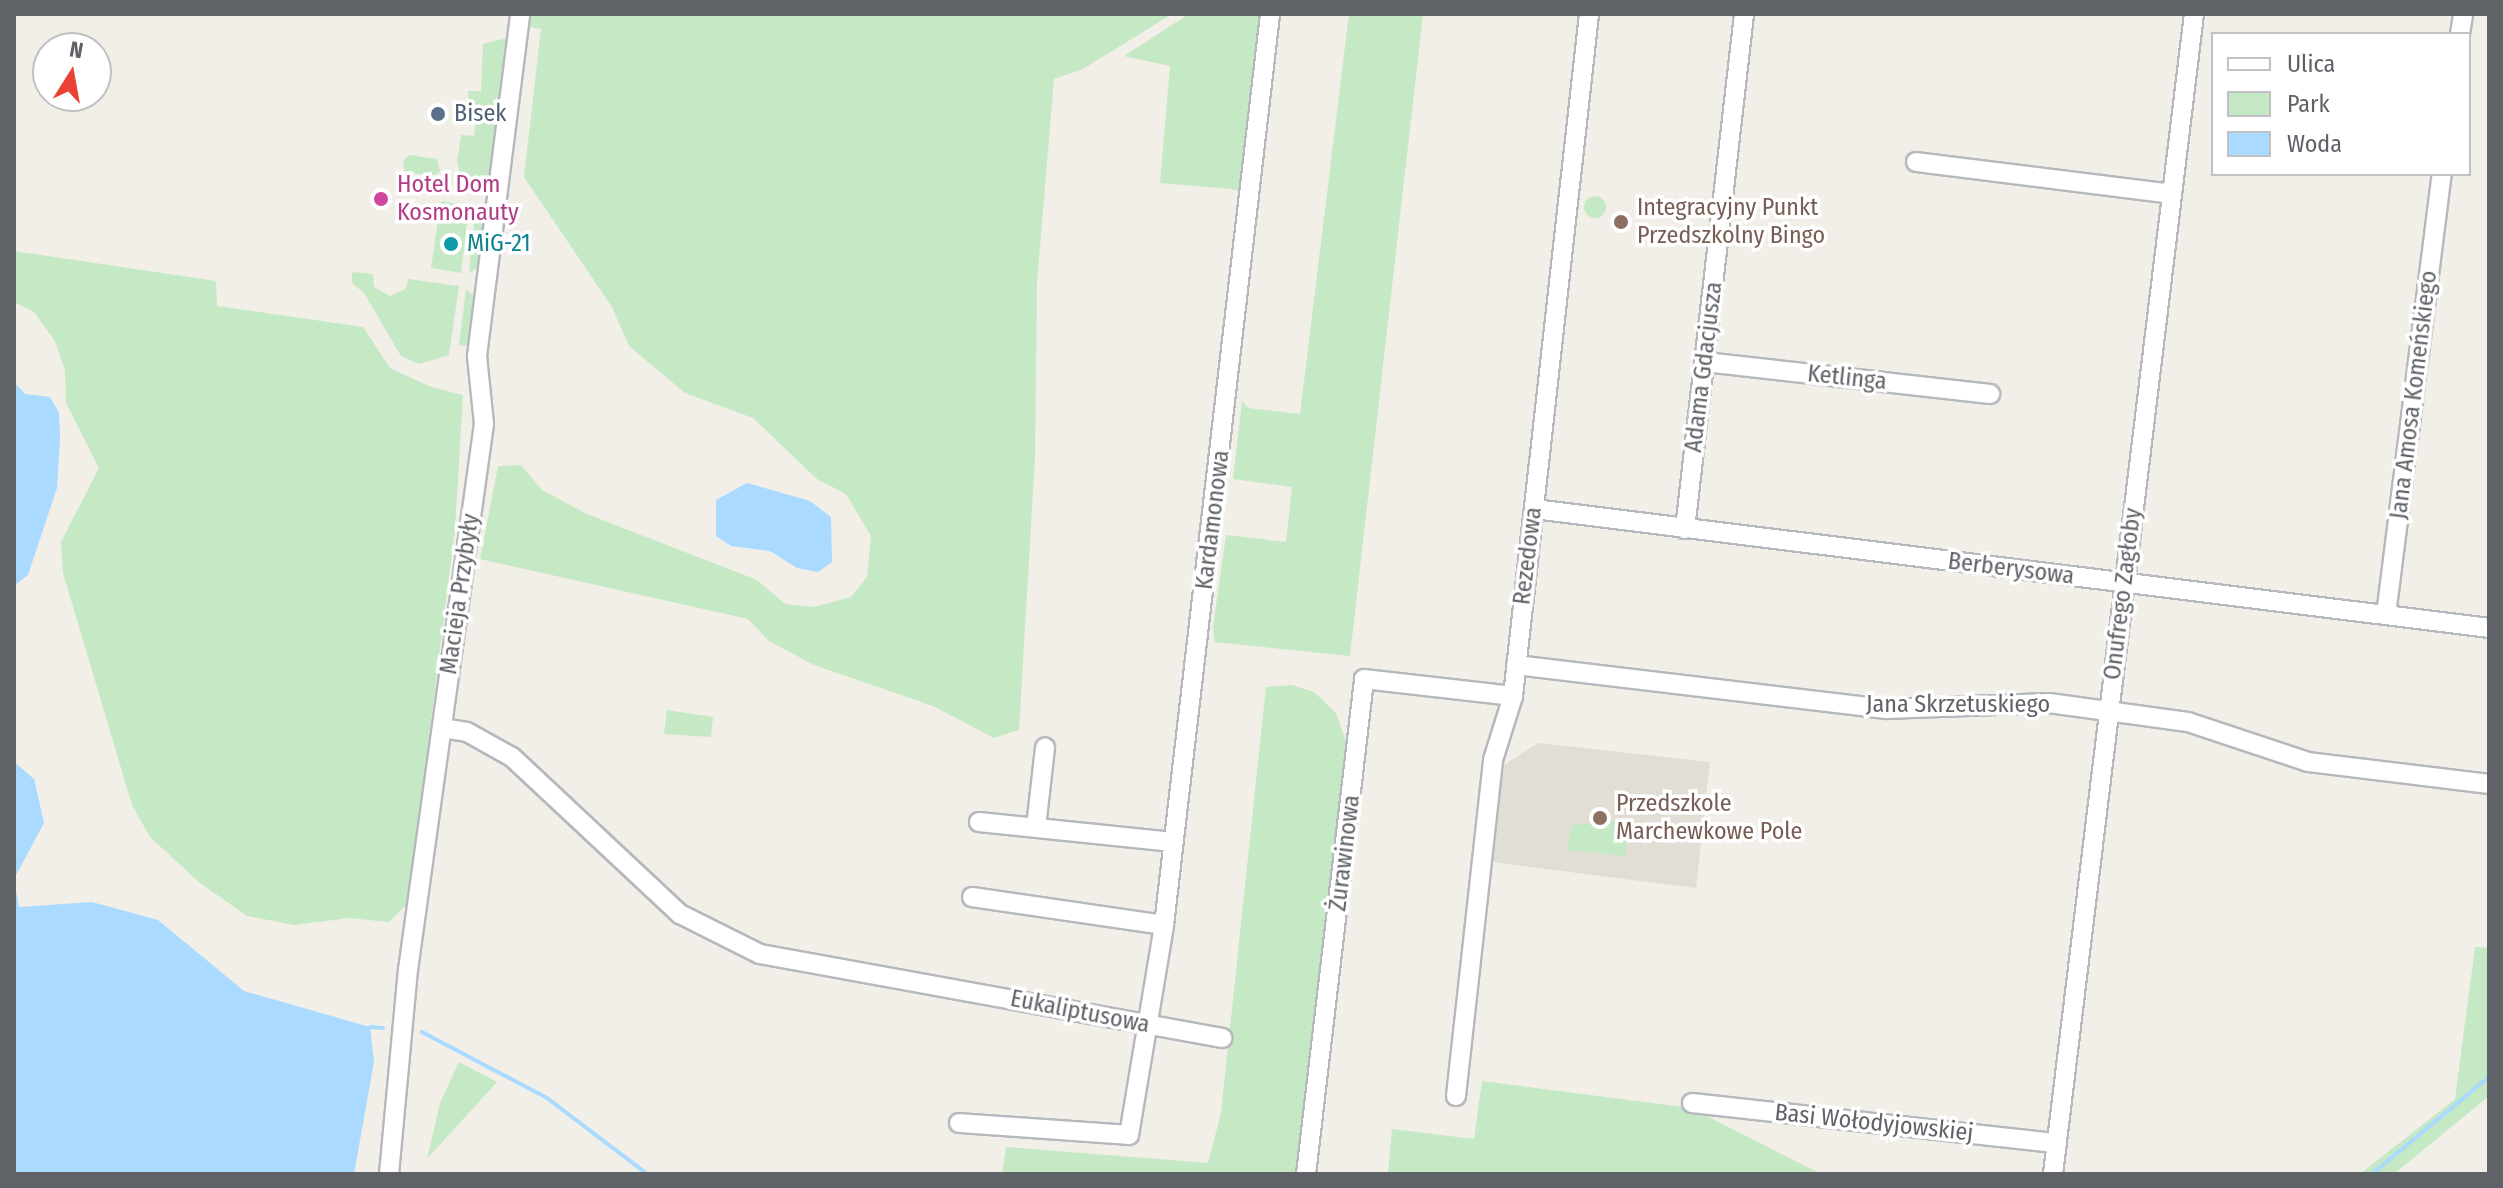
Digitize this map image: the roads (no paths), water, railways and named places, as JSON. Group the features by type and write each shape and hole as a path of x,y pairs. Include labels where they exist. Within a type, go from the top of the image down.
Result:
{"street":[{"name":"Macieja Przybyły","path":"389,1174 408,970 484,424 477,356 520,14"},
{"name":"Kardamonowa","path":"959,1123 1129,1135 1164,925 1220,473 1270,14"},
{"name":"Rezedowa","path":"1456,1096 1493,760 1513,696 1589,14"},
{"name":"Adama Gdacjusza","path":"1685,529 1744,14"},
{"name":"Onufrego Zagłoby","path":"2053,1174 2194,14"},
{"path":"1916,162 2172,194"},
{"name":"Jana Amosa Komeńskiego","path":"2386,615 2442,176"},
{"name":"Ketlinga","path":"1705,362 1990,394"},
{"name":"Berberysowa","path":"1534,509 2489,628"},
{"name":"Jana Skrzetuskiego","path":"1516,665 1886,709 2028,701 2200,725 2308,762 2489,784"},
{"name":"Żurawinowa","path":"1306,1174 1364,679 1513,696"},
{"name":"Eukaliptusowa","path":"442,728 467,732 512,757 648,886 702,929 760,954 1222,1038"},
{"path":"1036,827 1045,748"},
{"path":"979,822 1173,842"},
{"path":"972,897 1164,925"},
{"name":"Basi Wołodyjowskiej","path":"1692,1103 2057,1143"}],"water":[{"path":"14,382 25,394 50,397 59,413 60,438 57,488 28,575 14,586"},
{"path":"747,483 810,501 831,517 832,562 818,572 797,568 770,551 731,546 716,536 716,500"},
{"path":"14,762 34,779 44,823 14,879"},
{"path":"14,879 19,907 92,902 158,920 244,991 370,1027 374,1062 354,1174 14,1174"}],"waterway":[{"path":"370,1027 383,1028"},
{"path":"422,1032 547,1098 647,1174"},
{"path":"2372,1174 2489,1077"}],"place":[{"name":"Bisek","path":"438,114"},
{"name":"Hotel Dom Kosmonauty","path":"381,199"},
{"name":"Integracyjny Punkt Przedszkolny Bingo","path":"1621,222"},
{"name":"MiG-21","path":"451,244"},
{"name":"Przedszkole Marchewkowe Pole","path":"1600,818"}]}
